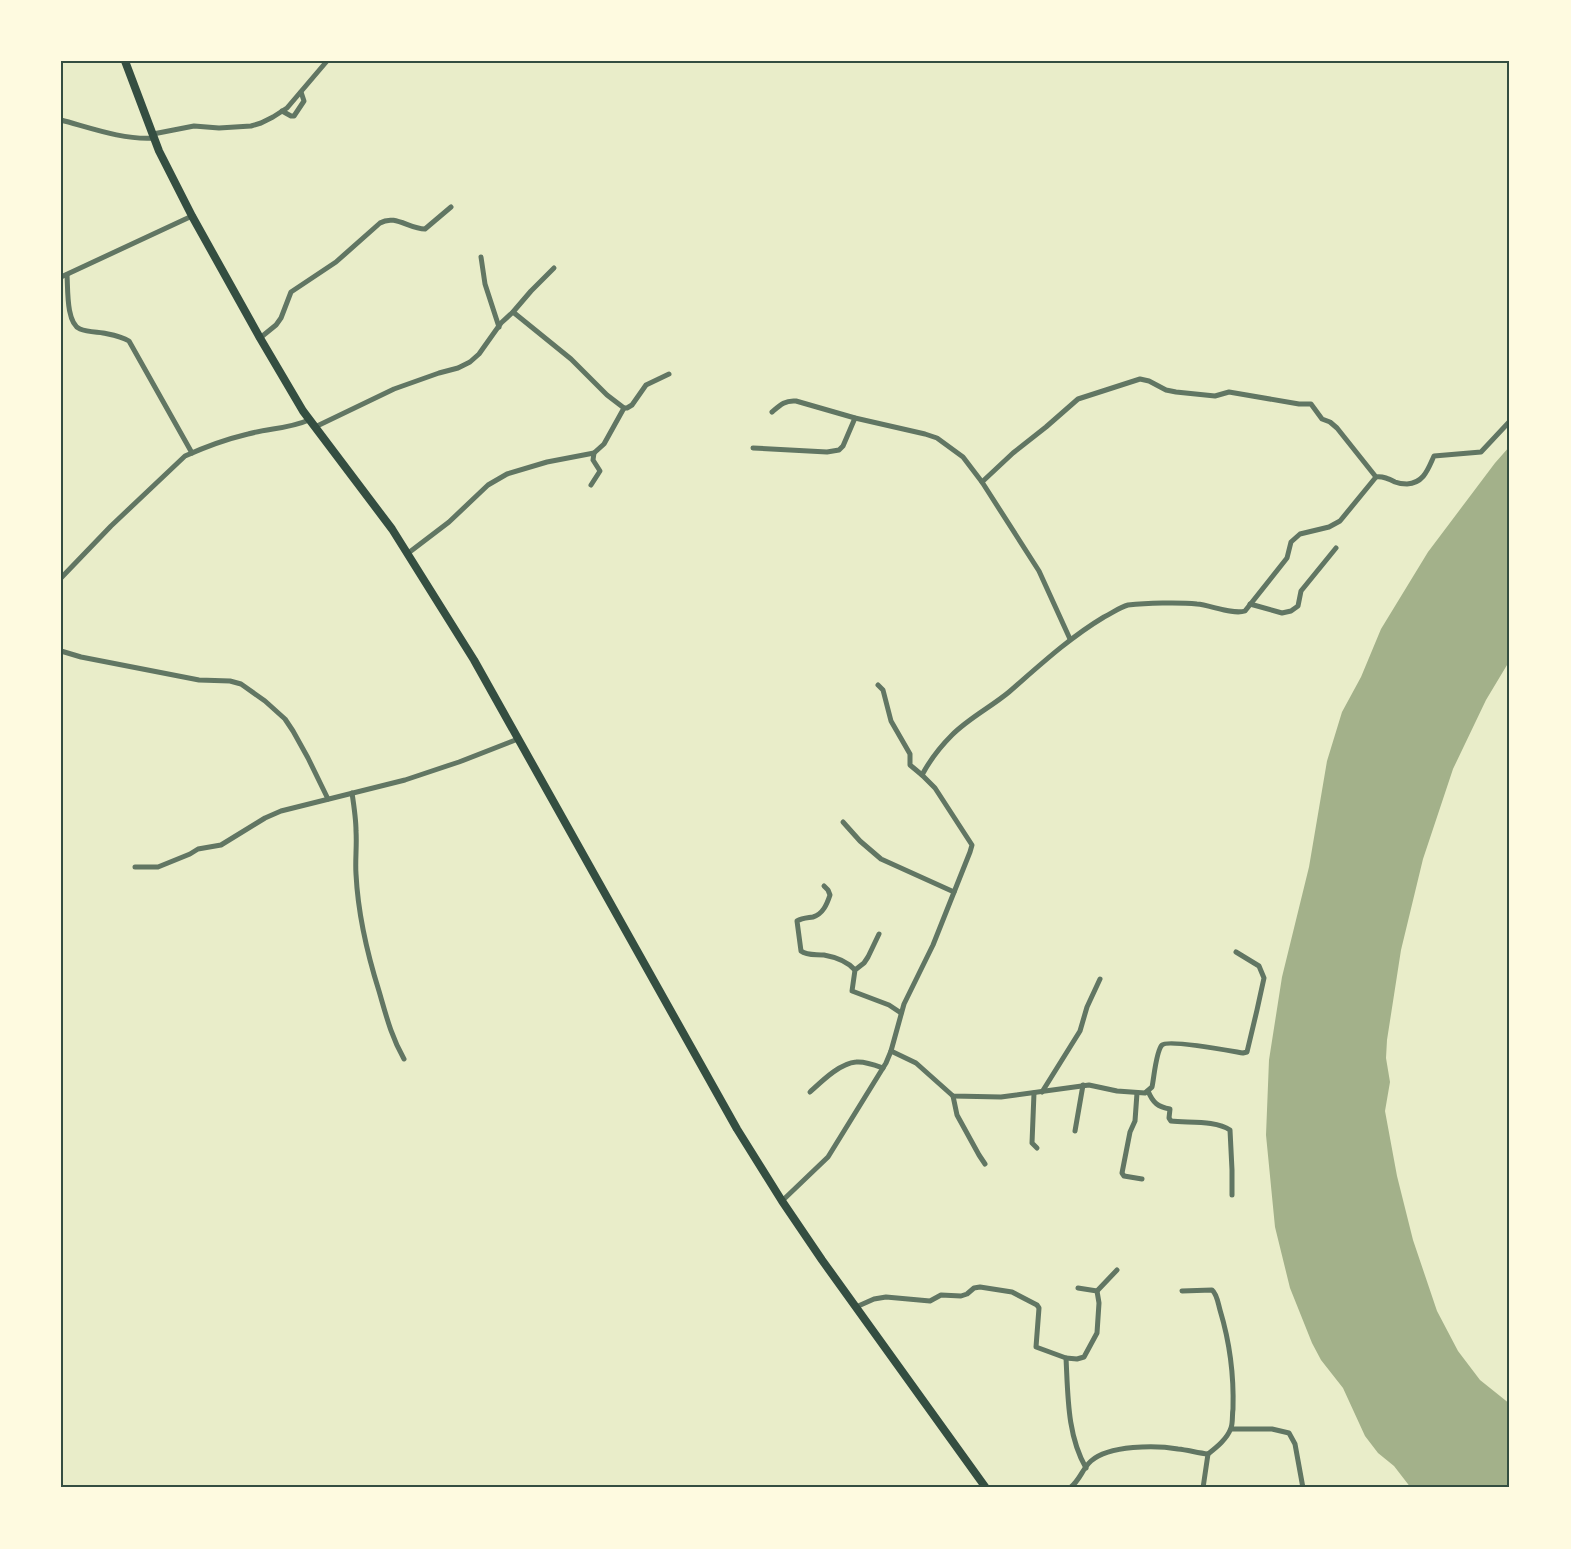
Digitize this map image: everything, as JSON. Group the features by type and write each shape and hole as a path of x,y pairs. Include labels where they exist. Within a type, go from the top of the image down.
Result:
{"highway":[{"path":"125,61 154,136 192,216 260,338 309,420 392,529 474,660 737,1129 782,1200 822,1260 986,1488"}],"street":[{"path":"61,120 140,139 194,126 219,128 251,126 273,118 282,111 327,61"},
{"path":"282,111 294,116 304,101 301,92"},
{"path":"260,338 276,325 281,318 291,292 336,262 380,223 391,219 425,229 451,207"},
{"path":"192,216 64,276 70,315 74,324 84,330 114,335 129,341 192,453"},
{"path":"481,257 485,284 499,327"},
{"path":"315,427 394,390 470,362 479,354 510,313 554,268"},
{"path":"513,312 571,359 607,395 624,408"},
{"path":"407,554 449,522 488,485 507,474 547,462 594,453 604,444 624,408 632,405 646,385 669,374"},
{"path":"982,482 1078,399 1140,378 1166,390 1176,392 1215,396 1229,392 1299,404 1311,404 1322,419 1330,422 1336,428 1376,477"},
{"path":"772,412 782,403 791,401 808,404 854,418 937,438 963,457 982,482 1039,571 1070,639"},
{"path":"752,448 827,452 839,450 843,446 854,418"},
{"path":"61,578 185,456 250,433 280,429 309,420"},
{"path":"1376,477 1384,477 1402,484 1411,484 1418,481 1425,474 1434,456 1481,452 1510,421"},
{"path":"591,485 600,471 593,460 594,453"},
{"path":"922,775 934,755 953,734 1010,692 1030,672 1070,639 1121,608 1128,606 1195,604 1213,606 1239,613 1244,611 1287,558 1290,545 1296,537 1300,534 1329,527 1340,521 1376,477"},
{"path":"1250,604 1282,613 1291,611 1298,606 1301,591 1336,548"},
{"path":"61,651 81,657 199,680 230,681 241,684 265,701 285,719 293,730 328,799"},
{"path":"782,1200 828,1157 883,1068 891,1051 901,1012 933,945 972,845 935,788 910,765 910,754 891,721 883,690 878,685"},
{"path":"135,867 158,868 198,849 221,845 265,818 281,811 414,777 518,739"},
{"path":"352,793 356,832 358,901 365,940 394,1043 404,1059"},
{"path":"843,822 860,841 881,859 954,892"},
{"path":"824,886 830,895 823,910 815,916 799,919 797,922 801,951 806,954 825,956 847,963 855,970"},
{"path":"879,934 864,963 855,970 852,991 889,1005 901,1012"},
{"path":"953,1096 1001,1098 1083,1085 1117,1091 1145,1093 1152,1087 1158,1057 1163,1044 1176,1043 1246,1052 1258,1010 1264,978 1259,966 1236,952"},
{"path":"1042,1092 1080,1031 1087,1007 1100,979"},
{"path":"891,1051 916,1064 953,1096 957,1115 985,1164"},
{"path":"810,1092 836,1070 850,1063 863,1062 883,1068"},
{"path":"1075,1131 1083,1085"},
{"path":"1148,1091 1156,1104 1170,1109 1169,1118 1171,1121 1187,1121 1230,1130 1232,1195"},
{"path":"1034,1093 1032,1143 1037,1148"},
{"path":"1137,1093 1136,1121 1130,1132 1122,1173 1124,1176 1142,1180"},
{"path":"1097,1291 1117,1270"},
{"path":"856,1307 874,1299 886,1297 930,1301 941,1295 962,1296 974,1288 980,1287 1012,1292 1038,1306 1036,1347 1066,1358 1077,1359 1084,1356 1097,1333 1099,1302 1097,1291"},
{"path":"1078,1288 1097,1291"},
{"path":"1182,1291 1214,1291 1227,1332 1231,1363 1233,1398 1231,1429 1220,1444 1208,1454 1203,1488"},
{"path":"1066,1358 1072,1433 1078,1453 1086,1468"},
{"path":"1231,1429 1269,1429 1289,1433 1295,1444 1303,1488"},
{"path":"1070,1488 1079,1480 1090,1462 1099,1456 1127,1449 1160,1447 1208,1454"}],"shaded area":[{"path":"1510,446 1510,660 1486,700 1453,769 1423,859 1401,950 1387,1040 1386,1058 1390,1082 1385,1111 1397,1176 1413,1240 1437,1311 1458,1351 1480,1380 1510,1404 1510,1488 1411,1488 1394,1466 1378,1453 1365,1436 1343,1388 1321,1360 1312,1343 1290,1288 1275,1227 1266,1135 1269,1060 1282,977 1309,867 1327,761 1342,712 1361,677 1381,629 1428,552"}]}
